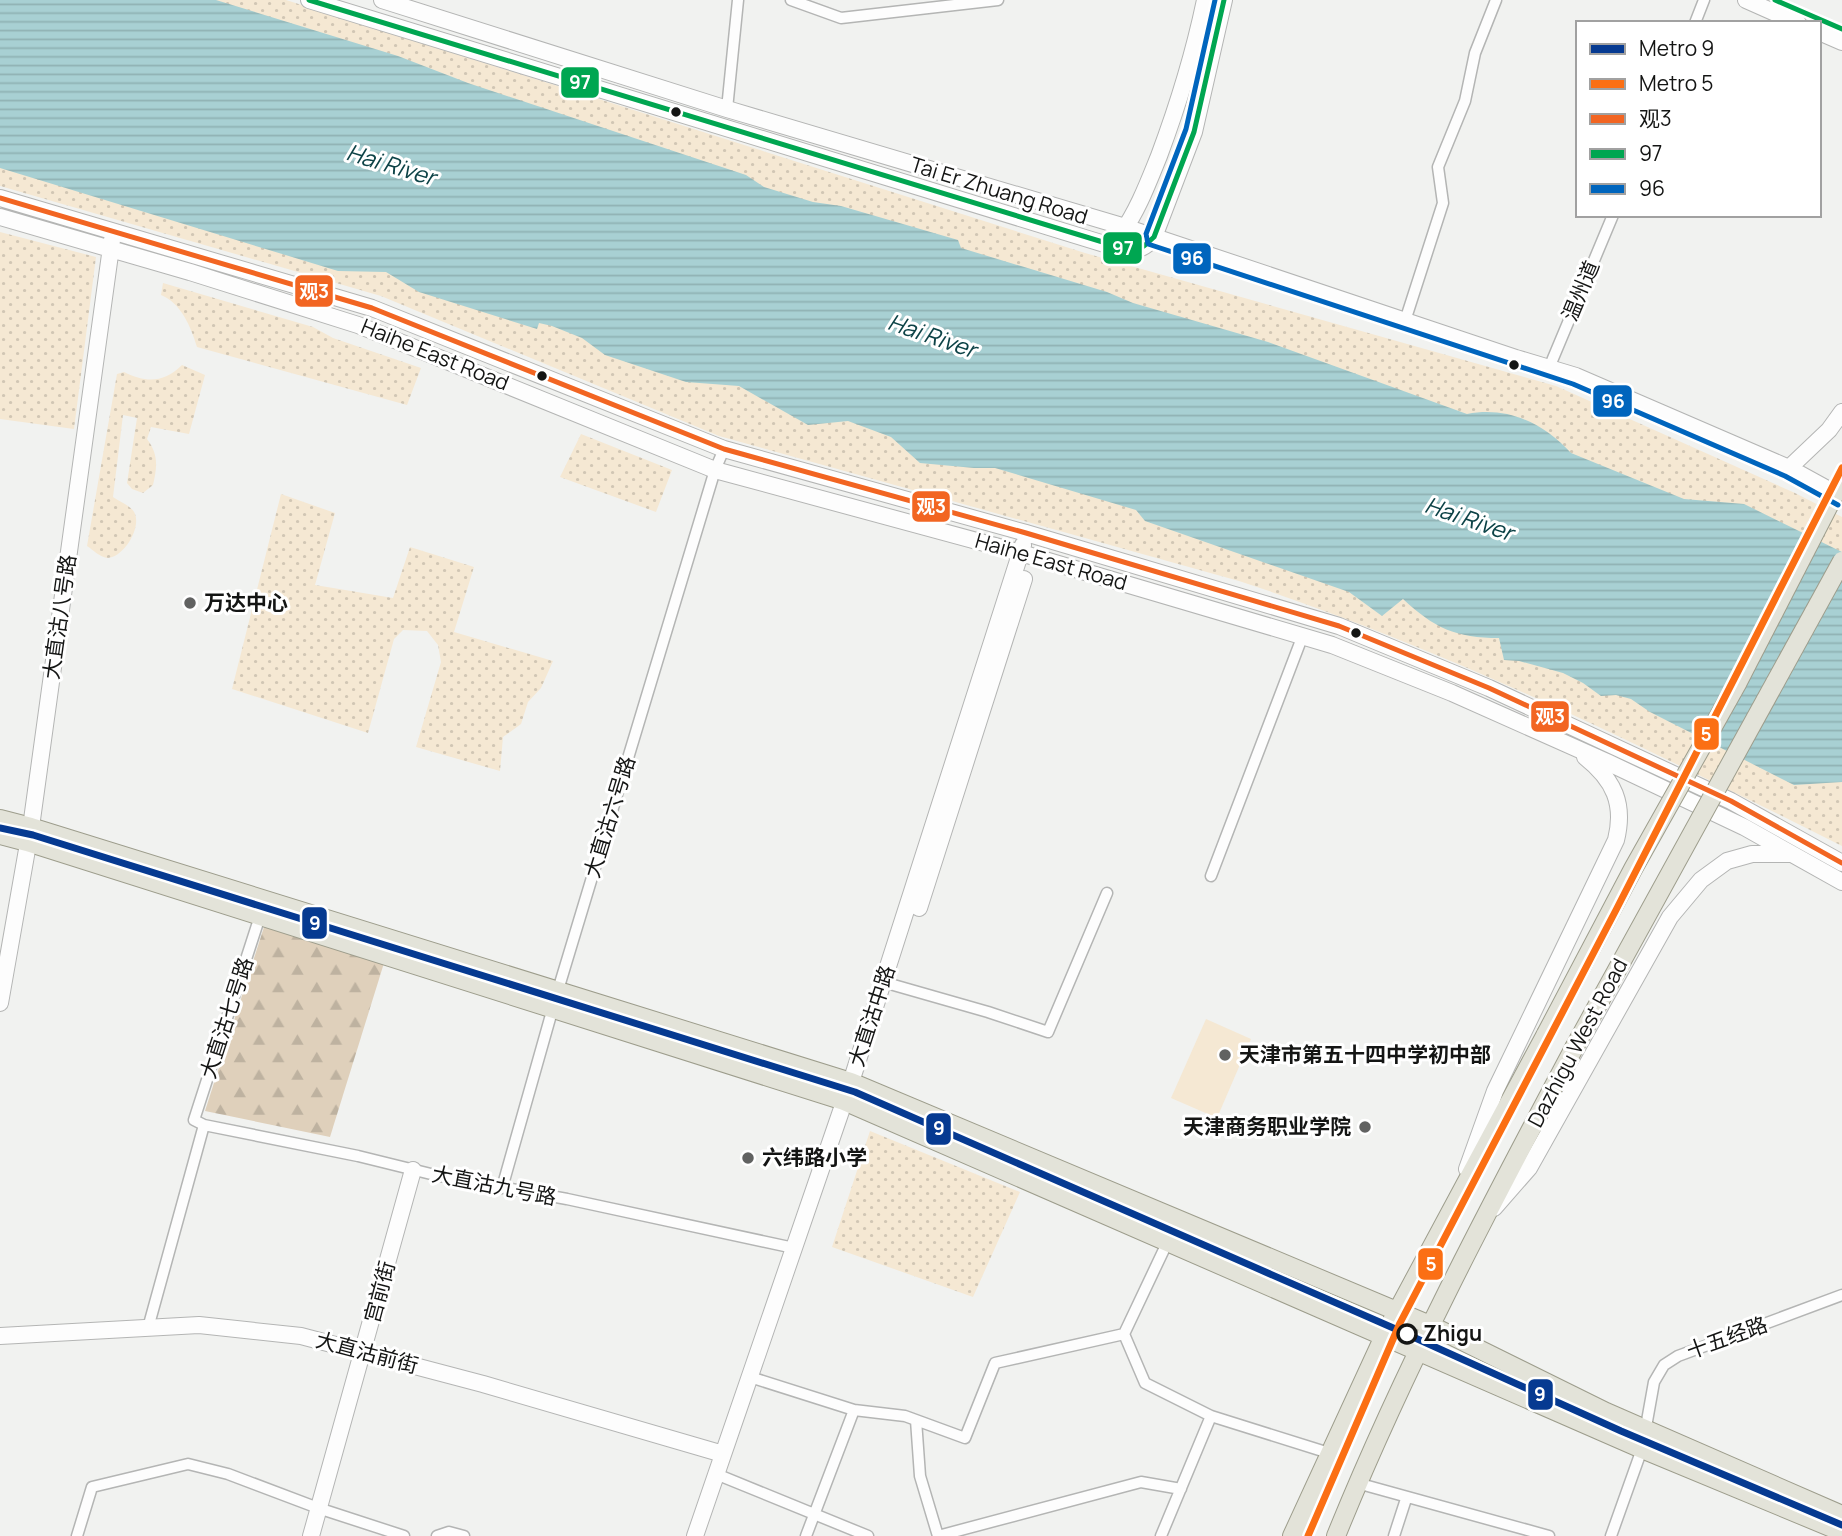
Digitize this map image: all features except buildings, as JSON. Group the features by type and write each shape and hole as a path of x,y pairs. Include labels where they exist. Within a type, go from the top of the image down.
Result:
{"main road":[{"name":"Dazhigu West Road","path":"1292,1536 1384,1334 1633,869 1738,682 1842,480"},
{"name":"Dazhigu West Road","path":"1336,1536 1357,1483 1430,1325 1481,1223 1574,1048 1842,561"},
{"path":"0,819 29,834 260,916 848,1102 1642,1449 1842,1532"},
{"path":"0,835 29,834 558,990 855,1084 1430,1325 1647,1430 1842,1515"}],"street":[{"name":"Tai Er Zhuang Road","path":"309,0 716,127 1112,246 1134,251 1150,243 1154,237"},
{"name":"Tai Er Zhuang Road","path":"382,0 727,109 1154,237 1576,376 1789,468 1842,497"},
{"path":"727,109 738,0"},
{"path":"791,0 841,18 898,6 998,0"},
{"path":"1112,246 1145,190 1186,78 1205,0"},
{"path":"1154,237 1194,132 1224,0"},
{"path":"1405,321 1443,203 1438,167 1465,101 1475,53 1496,0"},
{"path":"1696,21 1704,0"},
{"path":"1746,0 1793,21"},
{"path":"1821,33 1842,42"},
{"name":"Haihe East Road","path":"0,198 372,308 724,449 1032,535 1339,626 1489,688 1731,801 1842,863"},
{"name":"Haihe East Road","path":"0,217 111,248 358,325 715,470 1026,554 1332,645 1452,693 1570,745 1744,827 1842,882"},
{"name":"温州道","path":"1549,368 1612,217"},
{"name":"大直沽八号路","path":"0,1003 29,834 114,231"},
{"path":"1789,468 1829,430 1842,412"},
{"name":"大直沽六号路","path":"502,1188 558,990 715,470 724,449"},
{"name":"大直沽中路","path":"704,1536 723,1454 754,1378 794,1248 855,1084 1032,535"},
{"path":"1211,876 1303,635"},
{"path":"1460,1196 1470,1159 1495,1091 1616,840 1621,822 1614,792 1597,767 1570,745"},
{"path":"1481,1223 1529,1168 1670,917 1702,880 1727,861 1752,855 1792,854"},
{"path":"888,984 1048,1032 1107,893"},
{"name":"大直沽七号路","path":"148,1328 199,1122 260,916"},
{"name":"大直沽中路","path":"695,1536 720,1476 848,1102"},
{"name":"大直沽九号路","path":"199,1122 413,1170 794,1248"},
{"name":"宫前街","path":"311,1536 413,1170"},
{"path":"1168,1241 1124,1334 1145,1383 1211,1416 1329,1453"},
{"name":"十五经路","path":"1611,1536 1642,1449 1654,1382 1664,1365 1678,1356 1842,1294"},
{"name":"大直沽前街","path":"0,1336 200,1325 301,1336 482,1384 723,1454"},
{"path":"754,1378 854,1410 905,1416 965,1438 995,1363 1124,1334"},
{"path":"806,1536 854,1410"},
{"path":"1161,1536 1211,1416"},
{"path":"916,1420 920,1476 938,1536 1141,1482 1181,1489"},
{"path":"77,1536 92,1487 188,1464 228,1474 318,1508 404,1536"},
{"path":"720,1476 868,1536"},
{"path":"1357,1483 1406,1499 1549,1536"},
{"path":"1394,1536 1406,1499"},
{"path":"437,1536 449,1532 464,1536"}],"green space":[{"path":"264,927 384,963 330,1137 205,1111"}],"shaded area":[{"path":"0,0 286,0 1085,253 1556,386 1795,493 1842,517 1842,846 1545,702 1393,637 1317,608 1239,581 719,436 381,296 0,186"},
{"path":"0,232 96,257 74,429 0,419"},
{"path":"163,283 313,327 333,338 421,368 407,405 197,347 180,310 161,295"},
{"path":"182,365 205,375 189,434 151,427 147,439 155,456 155,472 153,485 143,493 132,489 127,483 137,418 123,415 113,497 133,511 135,527 129,542 119,553 107,558 99,555 87,546 117,374 124,372 140,378 162,378"},
{"path":"581,434 672,470 656,512 560,477"},
{"path":"281,494 335,513 315,585 393,598 410,547 474,567 454,632 553,661 541,688 528,702 521,724 503,737 500,771 416,747 441,662 438,645 427,631 403,630 394,639 368,733 232,689"},
{"path":"1206,1019 1251,1039 1217,1118 1171,1098"},
{"path":"870,1131 1020,1192 973,1297 832,1247"}],"water":[{"name":"Hai River","path":"0,0 216,0 398,56 468,83 746,175 764,187 958,240 961,248 1107,292 1133,303 1268,342 1467,414 1497,413 1524,419 1549,433 1571,453 1684,499 1744,504 1842,552 1842,782 1794,785 1650,712 1631,699 1616,695 1601,696 1563,673 1519,661 1504,660 1499,638 1470,636 1446,629 1425,617 1403,599 1382,616 1349,592 1145,521 1136,510 995,468 920,463 891,437 848,421 808,425 739,386 686,382 605,355 582,338 552,326 539,323 537,329 419,292 386,272 338,271 0,168"}],"metro line":[{"name":"5","path":"1308,1536 1400,1323 1616,910 1842,468"},
{"name":"9","path":"0,828 33,835 855,1092 1621,1431 1842,1525"}],"transit line":[{"name":"97","path":"309,0 1129,250 1144,246 1154,237 1194,132 1224,0"},
{"name":"96","path":"1215,0 1186,129 1146,234 1148,244 1573,384 1785,476 1838,505"},
{"name":"97","path":"1775,0 1842,29"},
{"name":"观3","path":"0,198 372,308 724,449 1026,533 1339,626 1489,688 1731,801 1842,863"}],"place":[{"name":"万达中心","path":"190,603"},
{"name":"天津市第五十四中学初中部","path":"1225,1055"},
{"name":"天津商务职业学院","path":"1365,1127"},
{"name":"六纬路小学","path":"748,1158"},
{"name":"Zhigu","path":"1407,1334"}]}
